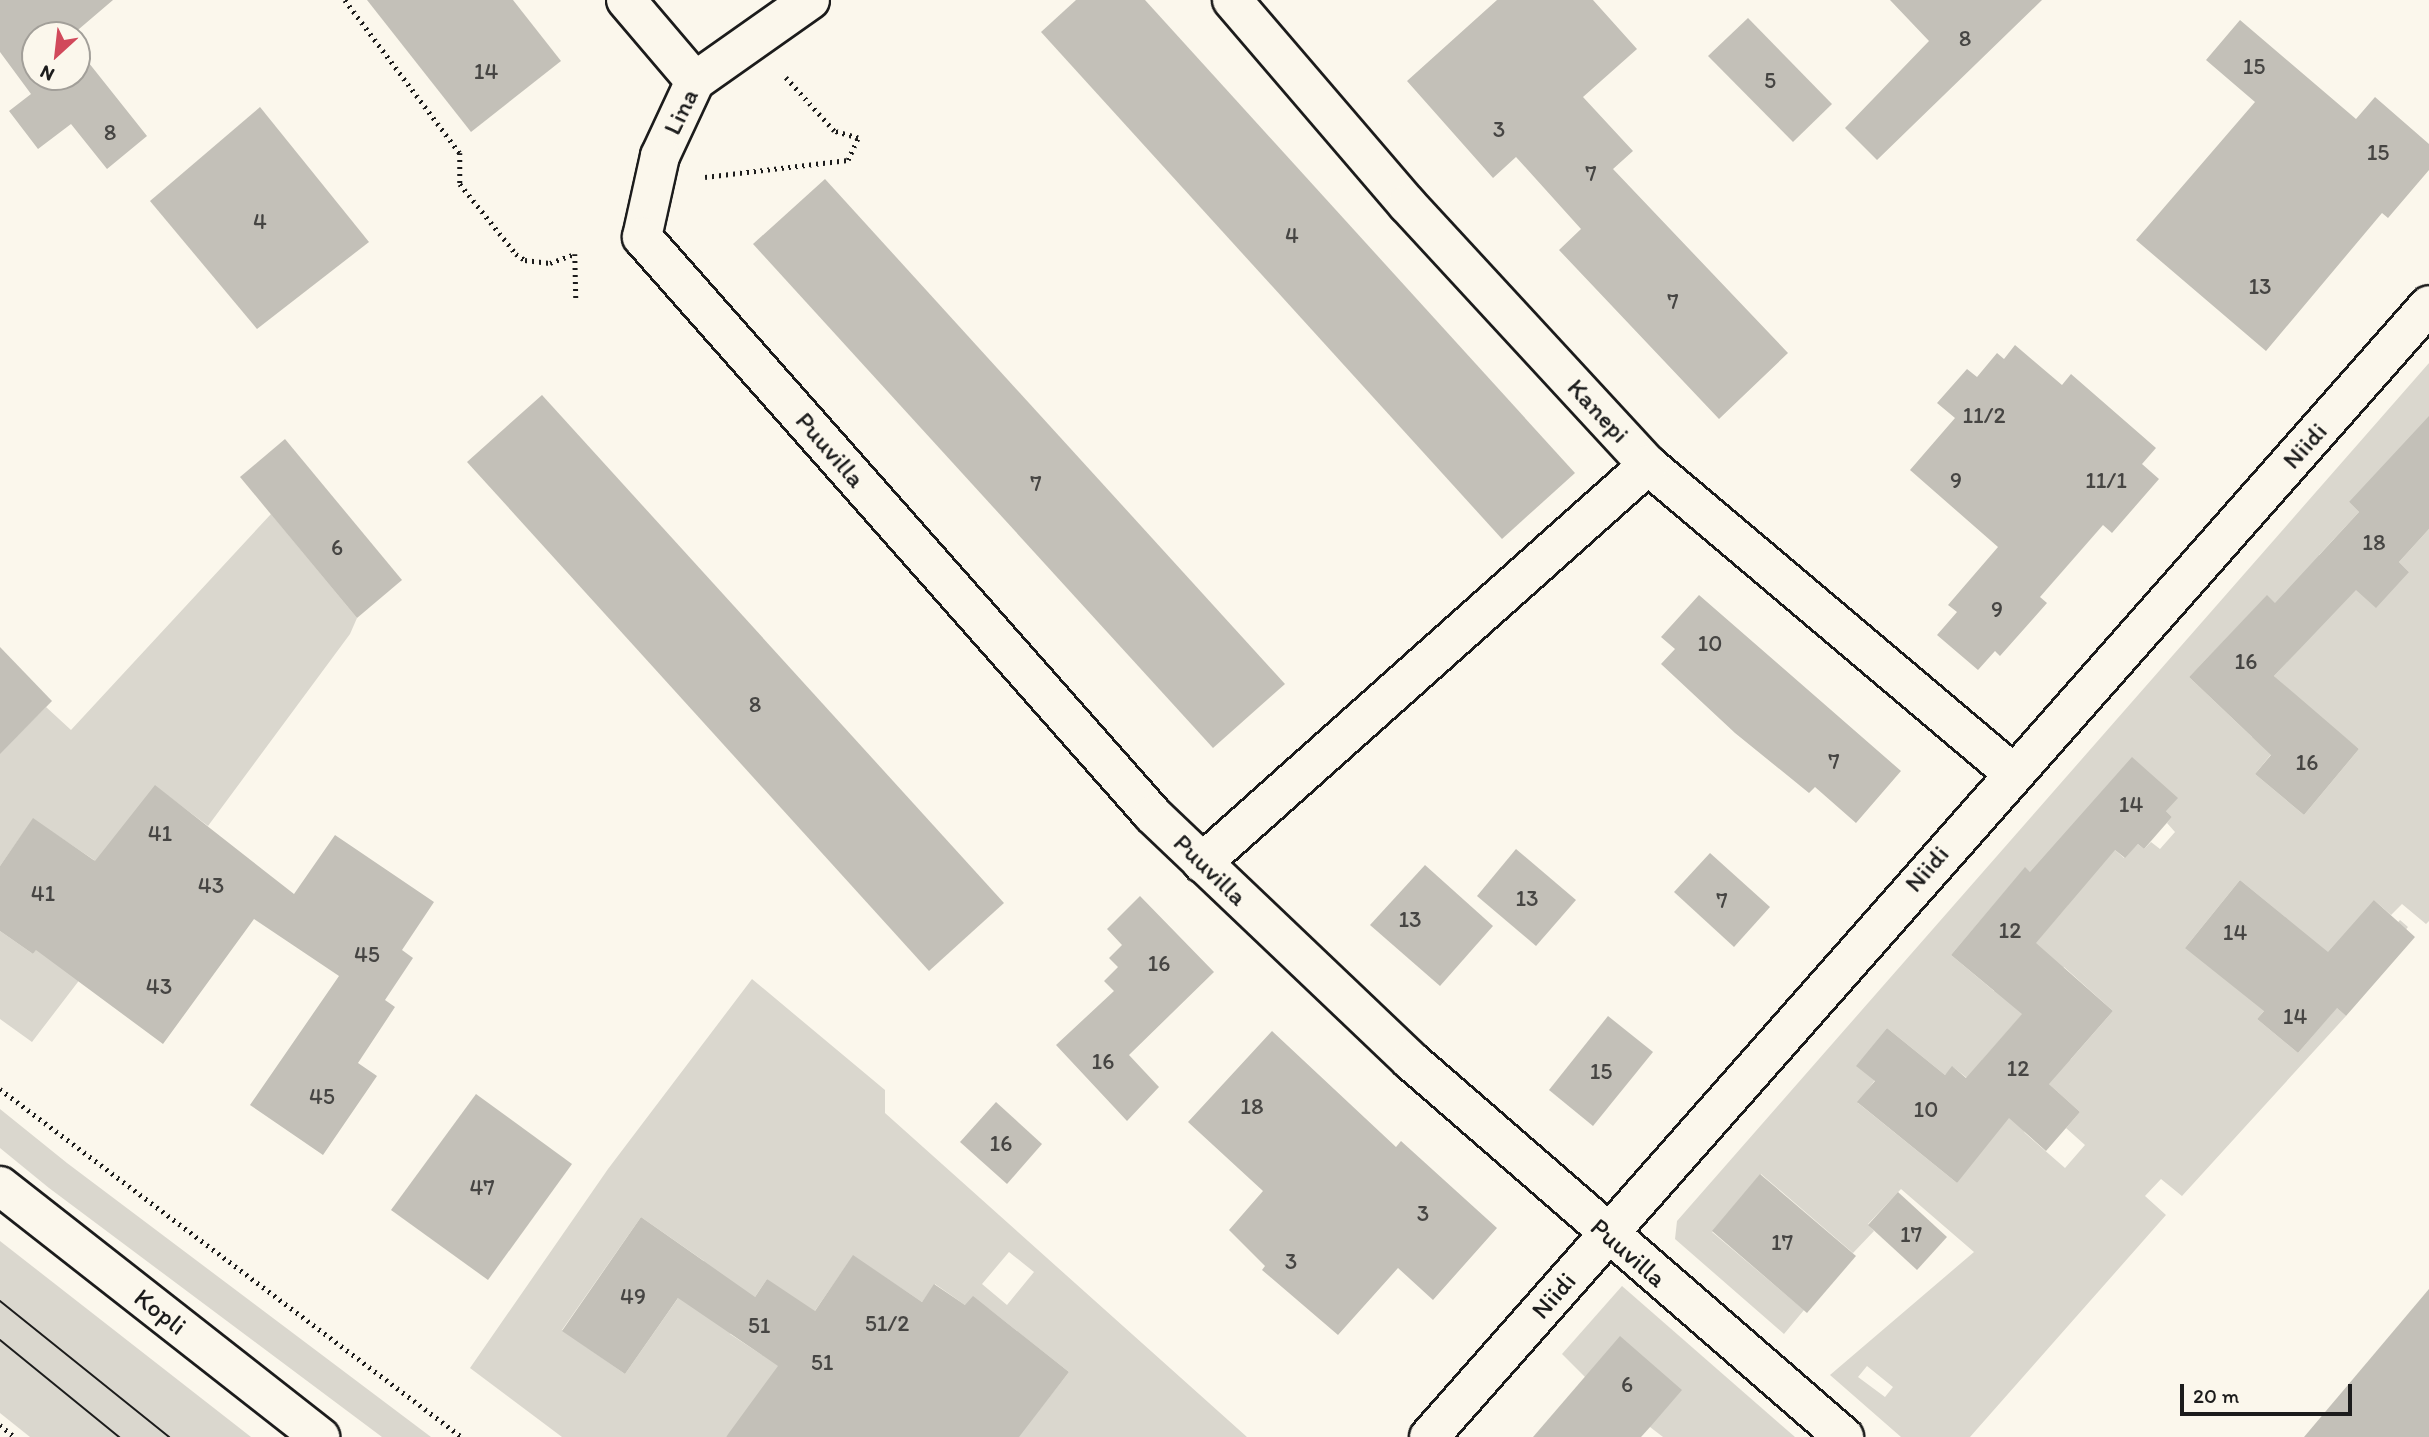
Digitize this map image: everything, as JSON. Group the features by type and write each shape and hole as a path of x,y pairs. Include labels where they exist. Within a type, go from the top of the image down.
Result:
{"street":[{"path":"626,0 695,80"},
{"name":"Lina","path":"642,237 660,156 695,80 810,0"},
{"name":"Kanepi","path":"1232,0 1407,204 1648,465 2011,773"},
{"name":"Puuvilla","path":"642,237 1153,815 1410,1060 1607,1235 1844,1437"},
{"name":"Niidi","path":"1429,1437 2011,773 2429,304"},
{"path":"1202,863 1648,465"},
{"name":"Kopli","path":"0,1186 320,1437"}],"path":[{"path":"345,0 460,153 460,184 516,254 525,260 550,263 575,254 576,299"},
{"path":"660,156 707,177 848,160 858,138 834,131 754,39"},
{"path":"0,1089 462,1437"},
{"path":"0,1425 15,1437"}],"shaded area":[{"path":"2429,363 2429,494 2349,502 2359,512 2319,555 2409,572 2399,562 2429,529 2429,921 2426,924 2402,904 2391,915 2374,900 2381,941 2400,920 2408,927 2368,973 2324,996 2346,1016 2182,1196 2161,1179 2145,1196 2166,1215 1970,1437 1901,1437 1830,1375 1974,1252 1901,1189 1868,1224 1874,1231 1853,1253 1761,1174 1712,1232 1804,1310 1784,1334 1675,1239 1677,1221","holes":["2267,596 2294,621 2302,646 2274,676 2293,693 2252,737 2189,677","2309,708 2359,749 2304,815 2255,774","2166,811 2172,817 2167,823 2175,832 2160,849 2151,842 2144,849 2138,844 2124,858 2079,818","2025,868 2068,905 1994,991 1951,955","2240,880 2285,917 2185,948","2064,967 2113,1011 2071,1059 2039,1075 2080,1112 2066,1128 2085,1145 2065,1168 2025,1133 1982,1060","2292,978 2333,1012 2298,1053 2257,1019","1887,1028 1945,1075 1953,1067 1995,1100 1957,1183 1858,1103 1875,1080 1857,1066","1867,1366 1893,1387 1885,1397 1858,1377"]},
{"path":"271,514 357,618 350,634 208,826 155,786 159,876 32,1042 0,1019 0,931 33,954 94,860 33,819 0,866 0,719 17,736 46,707 71,730"},
{"path":"752,979 885,1090 885,1113 1247,1437 1018,1437 1069,1372 989,1309 965,1305 935,1284 922,1302 853,1256 812,1315 831,1330 726,1437 562,1437 470,1368 608,1169","holes":["641,1217 704,1261 625,1374 562,1330","1009,1252 1034,1272 1007,1305 982,1284","767,1279 792,1310 762,1355 730,1334"]},
{"path":"0,1109 67,1163 431,1437 382,1437 49,1188 0,1148"},
{"path":"0,1241 251,1437 30,1437 0,1413"},
{"path":"1622,1286 1795,1437 1663,1437 1585,1377 1562,1354"}],"building":[{"path":"0,0 113,0 88,21 21,21 21,80 0,52"},
{"path":"367,0 513,0 561,61 471,132"},
{"path":"1076,0 1145,0 1575,473 1502,539 1041,32"},
{"path":"1497,0 1593,0 1637,49 1583,97 1633,151 1613,169 1788,353 1719,419 1559,250 1581,229 1516,157 1493,178 1407,81"},
{"path":"1890,0 2042,0 1877,160 1845,128 1929,41"},
{"path":"1748,18 1832,104 1793,142 1708,56"},
{"path":"2240,20 2356,119 2375,97 2429,144 2429,170 2388,218 2382,213 2266,351 2136,240 2255,102 2206,60"},
{"path":"91,66 147,136 107,169 71,124 38,149 9,111 31,94 29,91 91,91"},
{"path":"260,107 369,242 257,329 150,201"},
{"path":"825,179 1285,684 1213,748 753,244"},
{"path":"2015,345 2062,385 2071,374 2156,448 2142,464 2159,479 2112,533 2103,525 2040,597 2047,603 2000,656 1995,651 1978,670 1937,635 1957,612 1948,605 1998,547 1910,470 1955,418 1937,403 1967,369 1977,377 1997,353 2004,359"},
{"path":"542,395 1004,903 929,971 467,462"},
{"path":"2429,416 2429,529 2399,562 2409,572 2376,608 2356,590 2274,676 2359,749 2304,815 2255,774 2271,755 2189,677 2267,595 2275,603 2359,512 2349,502"},
{"path":"285,439 402,580 357,618 240,477"},
{"path":"1699,595 1901,771 1856,823 1815,787 1809,793 1735,733 1661,664 1675,649 1661,637"},
{"path":"0,647 52,701 0,754"},
{"path":"2132,757 2178,798 2166,811 2172,817 2144,849 2138,844 2125,858 2115,850 2036,943 2113,1011 2049,1084 2080,1112 2046,1151 2009,1118 1957,1183 1857,1102 1875,1081 1856,1066 1887,1028 1945,1075 1952,1066 1966,1078 2022,1014 1951,955 2025,867 2030,872"},
{"path":"155,785 294,894 335,835 434,902 402,950 413,958 385,1000 395,1007 358,1063 377,1076 323,1155 250,1105 339,976 254,919 163,1044 36,950 33,954 0,931 0,866 33,818 95,861"},
{"path":"1516,849 1576,900 1536,946 1477,896"},
{"path":"1710,853 1770,907 1734,947 1674,892"},
{"path":"1425,865 1493,926 1440,986 1370,925"},
{"path":"2240,880 2328,952 2374,900 2415,937 2346,1016 2337,1008 2298,1053 2257,1019 2264,1011 2185,948"},
{"path":"1140,896 1214,972 1129,1055 1159,1087 1127,1121 1056,1045 1114,991 1104,981 1118,967 1109,958 1122,945 1107,929"},
{"path":"1608,1016 1653,1052 1593,1126 1549,1090"},
{"path":"1272,1031 1396,1147 1401,1141 1497,1228 1433,1300 1398,1268 1338,1335 1262,1270 1265,1266 1229,1230 1263,1191 1188,1122"},
{"path":"476,1094 572,1164 488,1280 391,1210"},
{"path":"996,1102 1042,1144 1007,1184 960,1142"},
{"path":"1760,1174 1856,1256 1807,1313 1712,1231"},
{"path":"1898,1192 1947,1237 1917,1270 1868,1225"},
{"path":"641,1217 755,1297 767,1279 815,1311 853,1255 922,1302 934,1284 965,1305 973,1296 1069,1372 1019,1437 726,1437 778,1366 678,1298 625,1374 562,1331"},
{"path":"2429,1289 2429,1437 2304,1437"},
{"path":"1620,1336 1682,1390 1651,1426 1641,1437 1533,1437"}],"tram line":[{"path":"0,1301 169,1437"},
{"path":"0,1340 119,1437"}]}
